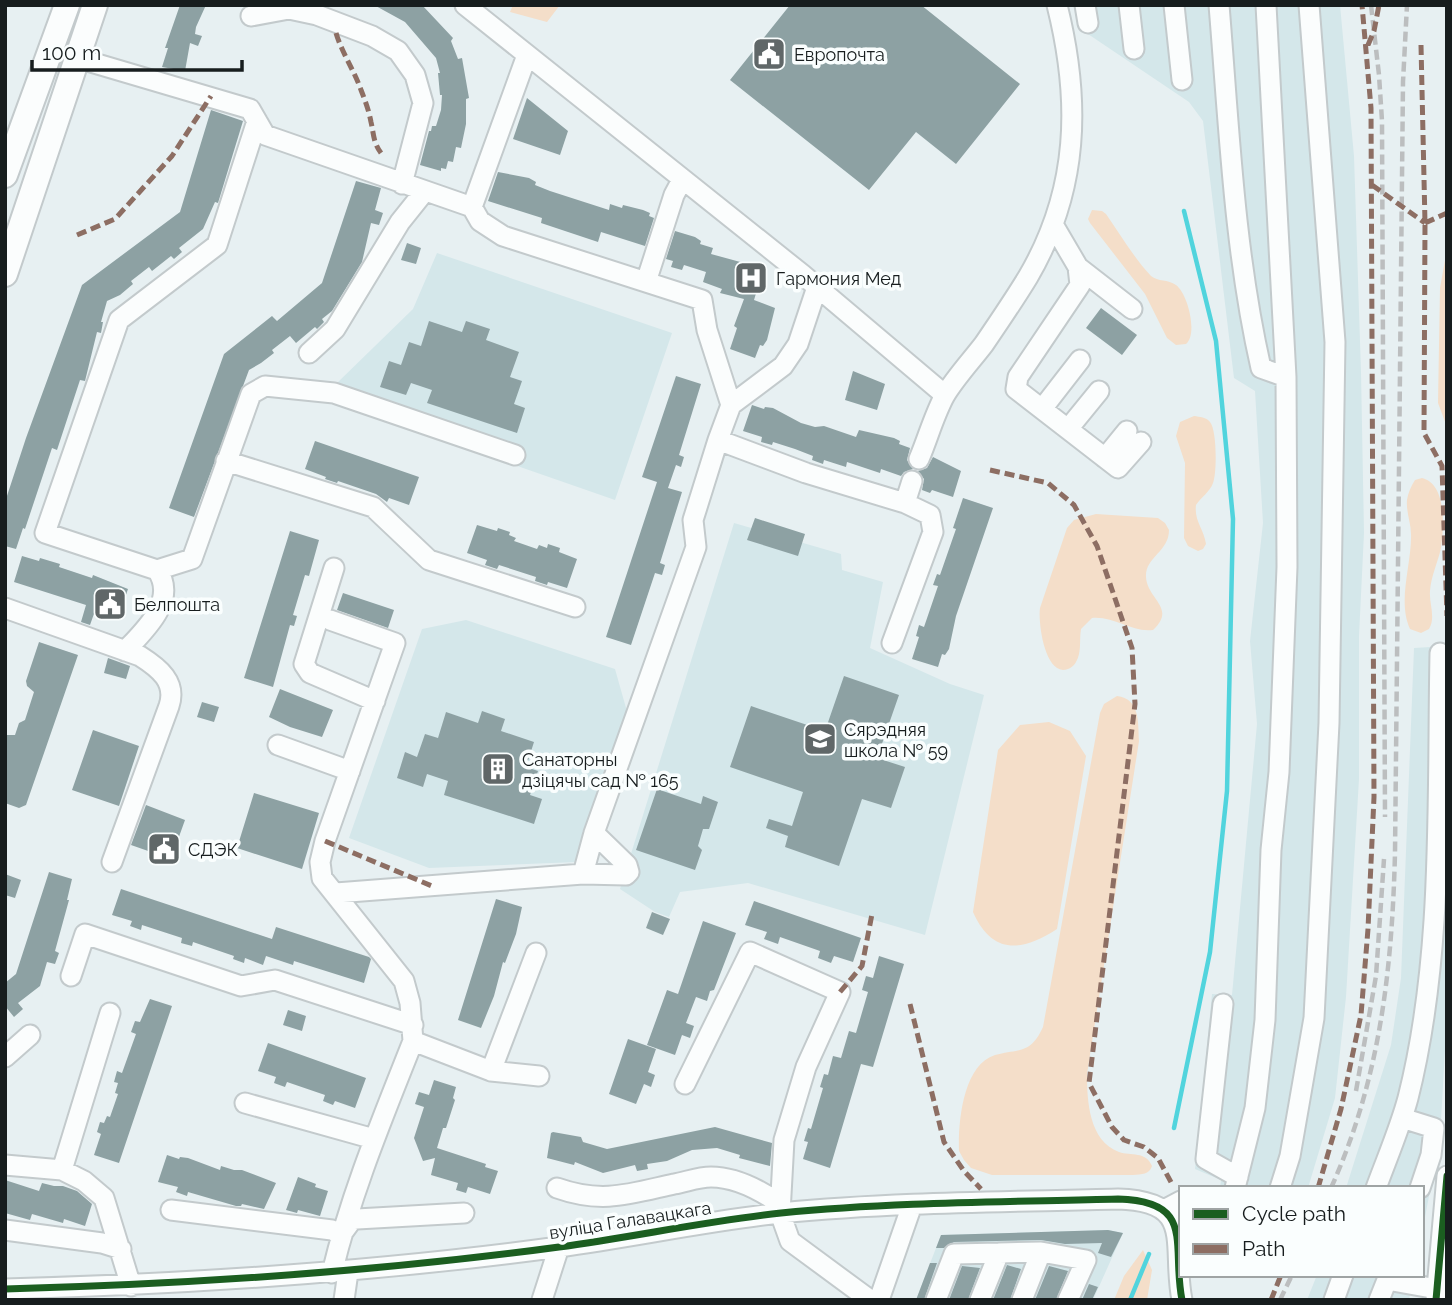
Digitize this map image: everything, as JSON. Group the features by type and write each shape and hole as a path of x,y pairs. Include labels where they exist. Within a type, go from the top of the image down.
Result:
{"main road":[{"path":"5,175 67,5"},
{"path":"5,274 95,5"}],"street":[{"path":"465,5 817,287 946,395"},
{"path":"919,459 946,395 1022,287 1054,226 1071,152 1073,123 1072,81 1057,5"},
{"path":"1129,5 1134,49"},
{"path":"1174,5 1182,80"},
{"path":"1219,5 1237,215 1249,315 1261,368 1286,376"},
{"path":"1223,1004 1206,1158 1236,1182 1255,1108 1265,1020 1270,850 1279,772 1287,567 1286,376 1266,5"},
{"path":"1281,1186 1290,1156 1314,1018 1329,723 1335,342 1309,5"},
{"path":"251,16 289,9 317,15 372,36 398,51 415,75 423,103 402,184"},
{"path":"472,207 527,55"},
{"path":"76,58 250,109 265,135 472,207 480,221 503,236 702,300 707,330 731,405"},
{"path":"125,651 154,621 161,604 163,578 157,570 45,533 119,320 217,245 257,121"},
{"path":"646,282 674,195 682,180"},
{"path":"309,353 335,329 400,222 424,192"},
{"path":"1054,226 1078,267 1132,309"},
{"path":"1078,267 1080,285 1018,377 1016,389 1118,468 1134,437"},
{"path":"583,874 594,833 696,547 693,520 731,405 783,366 798,344 817,287"},
{"path":"1042,409 1080,360"},
{"path":"157,570 192,559 251,394 265,386 334,393 515,455"},
{"path":"1068,429 1099,391"},
{"path":"718,440 806,473 905,503 930,515 933,532 892,643"},
{"path":"226,461 373,507 429,560 575,607"},
{"path":"905,503 912,481"},
{"path":"334,568 304,664 310,673 375,701"},
{"path":"5,608 140,656 159,669 170,685 172,694 112,862"},
{"path":"330,620 395,643 320,862 322,878 404,981 410,1003 413,1033 341,1235 340,1273 344,1300"},
{"path":"1377,1186 1402,1118 1418,1053 1434,916 1440,653"},
{"path":"278,745 350,771"},
{"path":"336,893 583,874 622,876 629,872 627,865 594,833"},
{"path":"71,976 85,934 241,986 275,980 413,1033 491,1071 539,1076"},
{"path":"685,1084 750,952 841,992 806,1067 784,1140 780,1209 790,1241 870,1300"},
{"path":"491,1071 536,953"},
{"path":"62,1170 110,1013"},
{"path":"5,1058 30,1035"},
{"path":"245,1103 374,1139"},
{"path":"1402,1118 1434,1128 1431,1155 1421,1186"},
{"path":"5,1165 62,1170 84,1181 104,1198 131,1286"},
{"path":"557,1188 575,1194 612,1198 711,1177 759,1190 780,1209"},
{"path":"1379,1300 1388,1278 1436,1294 1447,1177"},
{"name":"вуліца Галавацкага","path":"5,1289 131,1286 340,1273 559,1247 780,1209 1118,1199 1172,1205 1179,1266"},
{"path":"879,1300 912,1205"},
{"path":"171,1210 331,1230 341,1235"},
{"path":"341,1235 352,1220 464,1213"},
{"path":"5,1230 102,1243 121,1249"},
{"path":"542,1300 559,1247"},
{"path":"1022,1300 1041,1252"},
{"path":"936,1300 954,1254 1041,1252 1086,1261 1068,1300"},
{"path":"980,1300 999,1253"},
{"name":"вуліца Галавацкага","path":"1180,1277 1182,1300"},
{"path":"1334,1300 1342,1277"}],"shaded area":[{"path":"513,5 560,5 547,22 510,12"},
{"path":"1080,5 1340,5 1354,156 1361,372 1364,533 1359,636 1359,779 1346,997 1335,1098 1309,1186 1220,1186 1221,1180 1195,1169 1212,994 1232,995 1257,724 1250,641 1263,523 1255,391 1234,378 1203,121 1189,102 1085,32"},
{"path":"1092,210 1106,214 1151,276 1173,283 1180,290 1188,305 1191,323 1190,339 1186,344 1176,345 1167,338 1145,294 1090,223 1088,219"},
{"path":"1447,249 1447,427 1438,403 1440,288"},
{"path":"437,253 672,333 615,500 331,401 336,384 413,309"},
{"path":"1194,416 1210,422 1216,452 1213,483 1196,505 1196,516 1206,544 1198,551 1188,546 1184,538 1185,463 1176,436 1180,422"},
{"path":"1422,478 1430,482 1440,498 1443,529 1430,591 1432,620 1429,629 1421,633 1410,629 1406,618 1405,594 1411,545 1407,500 1415,480"},
{"path":"1096,514 1158,518 1165,523 1169,530 1168,538 1149,564 1146,577 1162,609 1162,616 1153,630 1138,629 1108,619 1092,618 1081,629 1080,650 1076,662 1063,670 1056,668 1047,654 1041,634 1040,608 1067,528 1074,520"},
{"name":"Сярэдняя школа № 59","path":"734,523 841,554 842,570 883,582 870,648 950,684 984,695 925,935 748,883 680,892 669,917 655,912 620,889"},
{"path":"466,620 615,669 628,715 577,862 429,868 349,838 422,629"},
{"path":"1447,646 1447,1015 1440,1138 1424,1222 1424,1186 1347,1186 1391,1045 1401,978 1414,648"},
{"path":"1117,696 1125,698 1134,706 1138,719 1139,741 1087,1074 1088,1096 1092,1119 1101,1139 1119,1152 1146,1158 1152,1166 1147,1173 1133,1175 992,1175 971,1168 959,1151 965,1096 969,1082 984,1061 995,1055 1024,1049 1034,1042 1043,1027 1100,713 1104,704"},
{"path":"1049,722 1070,731 1086,756 1057,929 1032,942 1009,945 989,936 973,912 998,750 1020,725"},
{"path":"1108,1230 1123,1233 1093,1300 916,1300 941,1235"},
{"path":"1143,1250 1152,1270 1147,1300 1114,1300 1124,1276"},
{"path":"1316,1277 1414,1277 1409,1300 1307,1300"}],"building":[{"path":"180,5 206,5 195,34 202,36 198,46 190,43 185,71 162,67 168,48 165,48"},
{"path":"374,5 422,5 453,38 451,41 458,59 462,58 469,98 466,99 466,124 461,148 456,147 453,162 448,161 446,169 441,168 441,171 420,165 429,131 432,126 436,126 441,110 440,73 436,58 405,22"},
{"path":"790,5 921,5 1020,84 956,164 916,132 869,190 730,80"},
{"path":"527,98 568,131 560,155 513,139"},
{"path":"211,110 243,121 218,203 215,202 203,229 179,248 182,252 174,259 171,256 152,271 149,267 131,281 133,284 120,295 107,301 101,333 97,332 85,381 80,380 57,450 52,448 25,529 23,528 16,549 5,546 5,502 82,285 180,212"},
{"path":"498,172 529,178 536,182 535,185 550,191 609,210 610,204 650,213 649,216 654,218 645,246 601,232 598,242 541,223 542,218 488,201"},
{"path":"356,181 381,188 375,210 383,213 379,225 371,223 362,262 332,311 322,319 324,322 317,329 315,327 296,343 290,336 272,350 274,353 249,370 194,517 169,508 224,354 272,316 277,321 322,283"},
{"path":"675,231 695,237 701,241 700,244 713,248 711,254 744,263 750,267 749,270 762,274 754,300 775,308 767,340 763,346 760,345 755,358 730,349 737,328 734,326 744,299 720,293 722,289 703,282 706,272 684,265 682,270 671,267 673,261 666,259"},
{"path":"407,243 421,248 416,264 401,260"},
{"path":"1101,308 1137,335 1122,355 1086,328"},
{"path":"429,321 462,332 466,321 490,329 486,340 519,352 510,377 522,381 514,404 525,408 517,433 427,403 432,390 411,383 406,395 380,387 389,361 401,365 409,342 421,346"},
{"path":"853,371 885,384 877,410 845,400"},
{"path":"676,376 701,384 679,455 684,457 681,467 676,465 668,488 682,492 660,563 665,565 662,575 655,573 631,645 606,637 657,482 642,477"},
{"path":"752,405 764,409 773,408 801,423 815,427 824,426 856,437 859,430 894,438 900,441 899,444 910,448 907,460 913,469 901,476 881,469 880,473 847,462 846,467 824,460 823,464 812,460 813,456 795,449 773,442 772,445 761,442 762,437 743,431"},
{"path":"315,441 419,477 409,505 389,498 387,502 376,494 325,479 326,477 305,469"},
{"path":"933,457 961,471 953,497 932,490 930,493 922,490 924,479 918,471 927,468"},
{"path":"963,498 993,508 956,616 949,649 945,655 942,654 938,667 912,659 919,637 916,636 919,625 924,627 938,586 933,585 937,574 940,575 956,529 953,528"},
{"path":"755,518 805,534 798,556 747,540"},
{"path":"477,525 510,532 509,535 516,538 514,541 537,549 539,545 547,548 548,544 560,548 559,552 577,559 567,588 535,581 536,577 499,565 497,569 485,565 487,560 467,553"},
{"path":"290,531 319,540 309,576 305,575 293,615 297,616 294,626 290,625 273,687 244,678"},
{"path":"22,556 60,564 59,567 92,578 93,575 128,589 119,615 96,608 90,625 81,622 86,605 14,582"},
{"path":"343,593 394,610 388,628 337,610"},
{"path":"39,642 78,655 26,805 19,808 5,803 5,735 15,735 19,723 25,720 34,692 27,686 26,681"},
{"path":"108,658 130,666 126,679 104,673"},
{"path":"844,676 899,695 877,758 905,767 891,808 862,799 839,866 785,847 788,836 766,828 769,819 792,826 803,792 730,767 751,706 825,731"},
{"path":"280,689 333,710 322,737 269,717"},
{"path":"202,702 219,707 214,722 197,717"},
{"name":"Санаторны дзіцячы сад № 165","path":"482,711 505,719 501,731 534,742 526,767 538,771 530,795 542,799 534,824 444,795 448,781 427,774 423,787 397,778 405,752 417,757 425,734 438,738 446,712 478,723"},
{"path":"93,730 139,746 119,806 72,790"},
{"path":"657,789 701,804 703,796 718,802 709,829 703,829 698,846 702,850 695,870 636,850"},
{"path":"254,793 319,813 302,869 237,848"},
{"path":"146,805 185,820 171,859 131,845"},
{"path":"49,872 72,879 55,951 59,953 55,964 47,962 40,986 18,1003 23,1009 14,1017 5,1006 5,983 16,974"},
{"path":"5,874 21,880 15,898 5,895"},
{"path":"121,889 272,939 276,927 369,957 371,959 364,983 294,961 293,965 266,956 263,965 245,958 244,963 233,959 234,956 193,942 192,946 181,943 182,938 142,925 141,930 130,926 132,921 112,915"},
{"path":"496,899 522,907 516,934 505,963 503,962 494,996 481,1028 458,1020"},
{"path":"754,901 861,938 853,962 834,956 831,963 818,958 820,951 780,937 778,944 764,939 767,932 745,925"},
{"path":"652,912 670,919 663,935 646,928"},
{"path":"703,921 736,933 714,990 710,991 707,1001 696,997 686,1023 694,1026 690,1038 682,1035 675,1055 647,1045 667,990 678,994"},
{"path":"879,956 904,964 873,1067 861,1064 830,1168 803,1159 808,1142 804,1141 808,1128 811,1129 823,1088 820,1087 824,1074 828,1075 833,1056 841,1058 849,1031 856,1033 868,992 862,990 866,976 873,978"},
{"path":"150,999 172,1006 119,1163 94,1155 101,1134 97,1132 100,1122 104,1123 107,1116 110,1117 118,1094 115,1093 118,1083 114,1082 117,1071 122,1073 136,1034 131,1032 135,1021 140,1022"},
{"path":"288,1010 306,1016 302,1031 283,1025"},
{"path":"628,1039 656,1049 648,1072 655,1075 651,1087 644,1084 636,1104 609,1094"},
{"path":"268,1043 366,1078 355,1108 335,1101 333,1105 323,1101 325,1095 287,1082 285,1087 274,1083 276,1077 258,1071"},
{"path":"434,1080 456,1087 453,1098 455,1100 437,1148 486,1164 485,1167 498,1171 490,1194 468,1187 466,1193 456,1190 458,1183 431,1175 435,1158 423,1161 414,1138 424,1107 415,1104 419,1092 429,1095"},
{"path":"715,1127 772,1143 770,1166 739,1158 740,1155 717,1148 692,1150 667,1161 647,1164 648,1169 637,1171 635,1165 603,1173 575,1162 574,1165 547,1158 553,1132 581,1137 583,1142 607,1149"},
{"path":"167,1155 179,1159 188,1158 220,1170 221,1166 242,1170 276,1183 264,1209 242,1204 236,1206 188,1192 187,1196 176,1192 178,1187 158,1182"},
{"path":"298,1177 328,1191 320,1216 286,1210"},
{"path":"5,1180 39,1191 42,1183 77,1191 92,1204 85,1226 64,1219 63,1223 32,1214 30,1220 5,1213"},
{"path":"1108,1230 1123,1233 1111,1257 1098,1253 1102,1243 1065,1244 1041,1240 954,1242 944,1248 936,1248 941,1235"},
{"path":"930,1263 937,1263 924,1300 916,1300"},
{"path":"1007,1265 1021,1269 1010,1300 993,1300"},
{"path":"962,1266 980,1268 968,1300 949,1300"},
{"path":"1049,1266 1068,1271 1056,1300 1035,1300"},
{"path":"1089,1284 1098,1287 1092,1300 1082,1300"}],"waterway":[{"path":"1174,1128 1210,952 1227,791 1233,519 1216,341 1184,211"},
{"path":"1130,1300 1149,1254"}],"railway":[{"path":"1371,5 1382,121 1385,817"},
{"path":"1332,1186 1348,1147 1372,1065 1391,940 1395,853 1403,82 1407,5"},
{"path":"1356,1091 1376,976 1384,859"},
{"path":"1280,1300 1291,1277"}],"marked path":[{"path":"1319,1186 1341,1109 1361,1015 1374,797 1371,108 1362,5"},
{"path":"1368,45 1379,5"},
{"path":"336,33 364,98 375,142 381,153"},
{"path":"1421,45 1425,223 1424,433 1442,466 1447,616"},
{"path":"77,235 115,219 172,156 211,96"},
{"path":"1372,185 1425,223"},
{"path":"1425,223 1447,213"},
{"path":"990,470 1048,483 1074,505 1097,546 1132,648 1135,704 1089,1083 1112,1127 1124,1140 1144,1147 1158,1158 1172,1184"},
{"path":"325,841 432,886"},
{"path":"840,992 862,966 872,914"},
{"path":"910,1004 944,1142 964,1171 981,1189"},
{"path":"1271,1300 1280,1277"}],"cycle path":[{"path":"1436,1300 1447,1176"},
{"path":"5,1289 144,1284 352,1270 490,1256 753,1216 823,1209 1118,1199 1143,1202 1160,1208 1170,1217 1176,1230 1182,1300"}],"place":[{"name":"Европочта","path":"769,54"},
{"name":"Гармония Мед","path":"751,278"},
{"name":"Белпошта","path":"110,604"},
{"name":"Сярэдняя школа № 59","path":"820,739"},
{"name":"Санаторны дзіцячы сад № 165","path":"498,769"},
{"name":"СДЭК","path":"164,849"}]}
